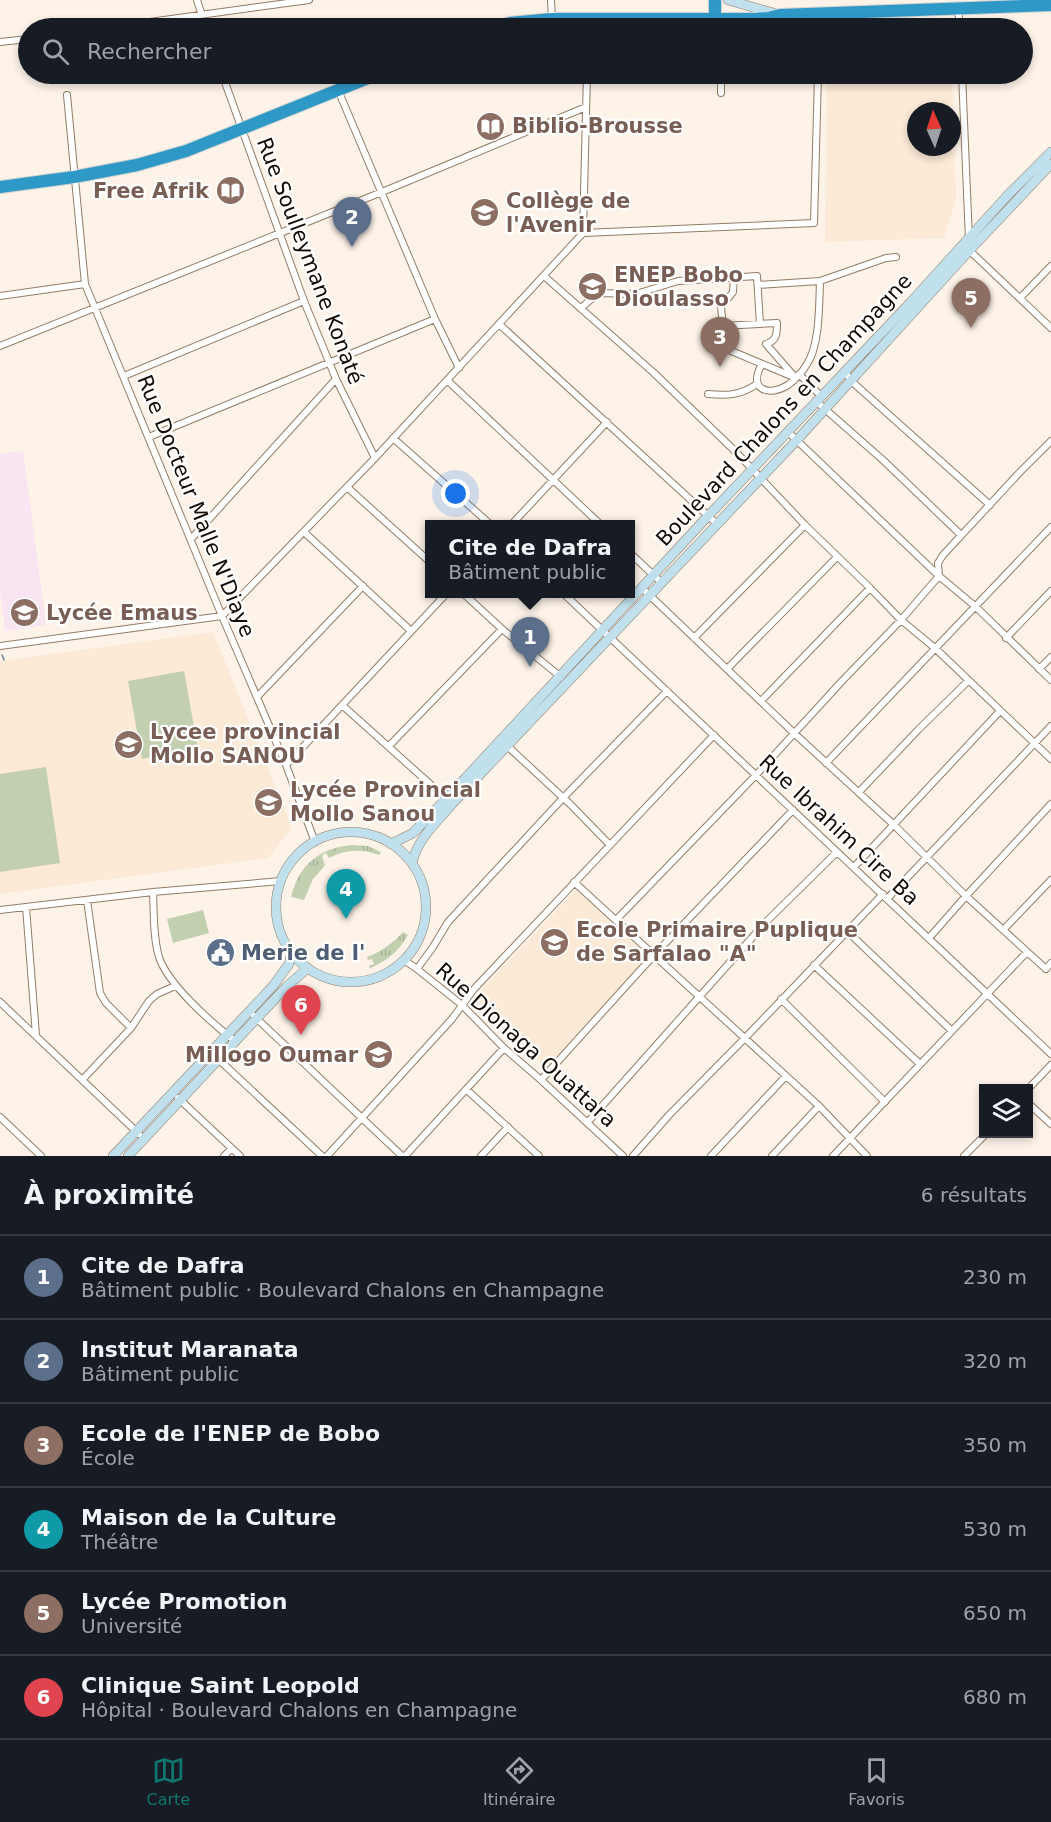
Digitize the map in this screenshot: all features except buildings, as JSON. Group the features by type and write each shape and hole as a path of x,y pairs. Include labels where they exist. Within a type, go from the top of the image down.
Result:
{"highway":[{"path":"715,0 717,18"},
{"path":"959,18 1045,8"},
{"path":"758,18 774,16 792,18"},
{"path":"0,187 74,177 137,165 175,154 353,84"}],"main road":[{"path":"728,0 774,16"},
{"name":"Boulevard Chalons en Champagne","path":"848,376 969,237 1049,163"},
{"name":"Boulevard Chalons en Champagne","path":"635,596 788,432 848,376 969,251 1049,163"},
{"name":"Boulevard Chalons en Champagne","path":"391,844 413,833 449,802 564,680 611,638 796,441 821,403"},
{"name":"Boulevard Chalons en Champagne","path":"564,680 633,598"},
{"name":"Boulevard Chalons en Champagne","path":"412,863 420,841 449,802"},
{"path":"352,832 372,835 391,844 412,863 425,891 426,915 419,939 404,960 380,975 357,981 334,979 308,968 292,952 282,934 277,916 277,898 281,881 290,865 297,855 315,842 332,835 352,832"},
{"path":"112,1156 248,1012 284,971 292,952"},
{"path":"128,1156 287,986 308,968"}],"street":[{"path":"197,0 202,18"},
{"path":"174,18 309,0"},
{"path":"551,0 552,18"},
{"path":"0,42 18,40"},
{"name":"Rue Soulleymane Konaté","path":"225,84 304,301 336,379 375,458"},
{"path":"0,646 222,616 375,458 583,233 587,84"},
{"path":"721,84 721,93"},
{"path":"583,233 814,223 818,84"},
{"path":"962,84 969,251 1051,328"},
{"path":"338,90 435,319 459,368"},
{"name":"Rue Docteur Malle N'Diaye","path":"67,95 85,284 286,765 315,842"},
{"path":"0,346 586,107"},
{"path":"758,285 820,281 886,258 896,257"},
{"path":"1020,298 1051,266"},
{"path":"544,276 654,374 753,469 805,525 901,620 936,649 1051,759"},
{"path":"581,308 598,293 636,294 678,281 757,276 760,324"},
{"path":"734,277 733,291 721,307 724,337 727,339 729,350 797,376"},
{"path":"762,364 756,377 757,384 769,390 788,385 809,363 818,332 820,281"},
{"path":"0,296 85,284"},
{"path":"124,376 304,301"},
{"path":"149,437 435,319"},
{"path":"722,326 777,323 777,334 771,342 766,344 821,403 961,535"},
{"path":"499,324 717,524"},
{"path":"848,376 990,505"},
{"path":"191,539 336,379"},
{"path":"447,380 595,520"},
{"path":"708,394 724,396 740,394 757,384"},
{"path":"517,520 607,422"},
{"path":"788,432 1051,680"},
{"path":"393,438 484,520"},
{"path":"616,919 756,775 901,620 939,576 938,563 943,555 1051,441"},
{"path":"347,487 425,558"},
{"path":"694,638 805,525"},
{"path":"826,763 1051,527"},
{"path":"303,532 410,630"},
{"path":"727,669 837,557"},
{"path":"635,558 662,583"},
{"path":"257,697 363,586"},
{"path":"642,588 1027,952 1046,969 1051,963"},
{"path":"761,701 870,588"},
{"path":"1006,638 1051,591"},
{"path":"286,765 442,598"},
{"path":"468,598 564,680"},
{"path":"568,598 603,631"},
{"path":"389,746 502,629"},
{"name":"Rue Ibrahim Cire Ba","path":"603,631 1051,1054"},
{"path":"1039,669 1051,657"},
{"path":"859,792 968,681"},
{"path":"417,969 448,922 563,798 667,691"},
{"path":"342,705 449,802"},
{"path":"854,867 1000,711"},
{"path":"633,1156 669,1114 745,1038 814,964 927,857 1051,726"},
{"path":"327,1156 362,1119 474,989 714,735"},
{"path":"504,743 609,844"},
{"path":"929,938 1051,804"},
{"path":"541,1080 655,954 793,810"},
{"path":"587,1123 765,923 837,852"},
{"path":"1004,929 1051,880"},
{"path":"0,910 153,892 281,881"},
{"path":"574,882 819,1106 867,1156"},
{"path":"153,892 159,958 175,986 236,1042"},
{"path":"87,900 100,993 106,1003 131,1028"},
{"path":"26,907 36,1035"},
{"path":"847,931 952,1031"},
{"path":"833,1156 1027,952"},
{"name":"Rue Dionaga Ouattara","path":"404,960 462,1005 504,1048 623,1156"},
{"path":"814,964 920,1065"},
{"path":"83,1079 131,1028 153,997 175,986"},
{"path":"781,999 885,1102"},
{"path":"0,1002 144,1138"},
{"path":"248,1012 403,1156 504,1048"},
{"path":"212,1052 322,1156"},
{"path":"1033,1085 1051,1065"},
{"path":"711,1156 786,1076"},
{"path":"466,1090 539,1156"},
{"path":"173,1093 240,1156"},
{"path":"772,1156 819,1106"},
{"path":"1033,1107 1051,1124"},
{"path":"0,1117 41,1156"},
{"path":"481,1156 508,1127"},
{"path":"964,1156 982,1138"},
{"path":"224,1156 231,1149"}],"shaded area":[{"path":"827,84 952,84 953,102 907,102 907,156 955,156 956,198 944,238 825,242"},
{"path":"23,451 46,625 5,631 0,591 0,454"},
{"name":"Lycee provincial Mollo SANOU","path":"213,632 292,828 268,858 0,894 0,661"},
{"path":"576,890 649,958 546,1067 473,999"}],"green space":[{"path":"184,671 198,749 142,759 128,681"},
{"path":"46,767 60,863 0,872 0,774"},
{"path":"352,845 368,846 381,852 379,855 360,851 348,852 329,858 326,853 322,856 325,865 313,879 304,900 291,897 299,876 312,860 330,850"},
{"path":"203,910 209,933 173,943 167,919"},
{"path":"403,932 408,935 397,951 370,968 369,966 374,964 372,959 368,960 367,957 386,947"}],"waterway":[{"path":"2,655 4,660"}],"place":[{"name":"Biblio-Brousse","path":"491,126"},
{"name":"Free Afrik","path":"230,191"},
{"name":"Collège de l'Avenir","path":"485,213"},
{"name":"Institut Maranata","path":"352,247"},
{"name":"ENEP Bobo Dioulasso","path":"593,287"},
{"name":"Lycée Promotion","path":"971,328"},
{"name":"Ecole de l'ENEP de Bobo","path":"720,367"},
{"name":"Lycée Emaus","path":"25,613"},
{"name":"Cite de Dafra","path":"530,667"},
{"name":"Lycee provincial Mollo SANOU","path":"129,744"},
{"name":"Lycée Provincial Mollo Sanou","path":"269,802"},
{"name":"Maison de la Culture","path":"346,919"},
{"name":"Ecole Primaire Puplique de Sarfalao \"A\"","path":"555,942"},
{"name":"Merie de l'","path":"220,953"},
{"name":"Clinique Saint Leopold","path":"301,1035"},
{"name":"Millogo Oumar","path":"379,1055"}]}
